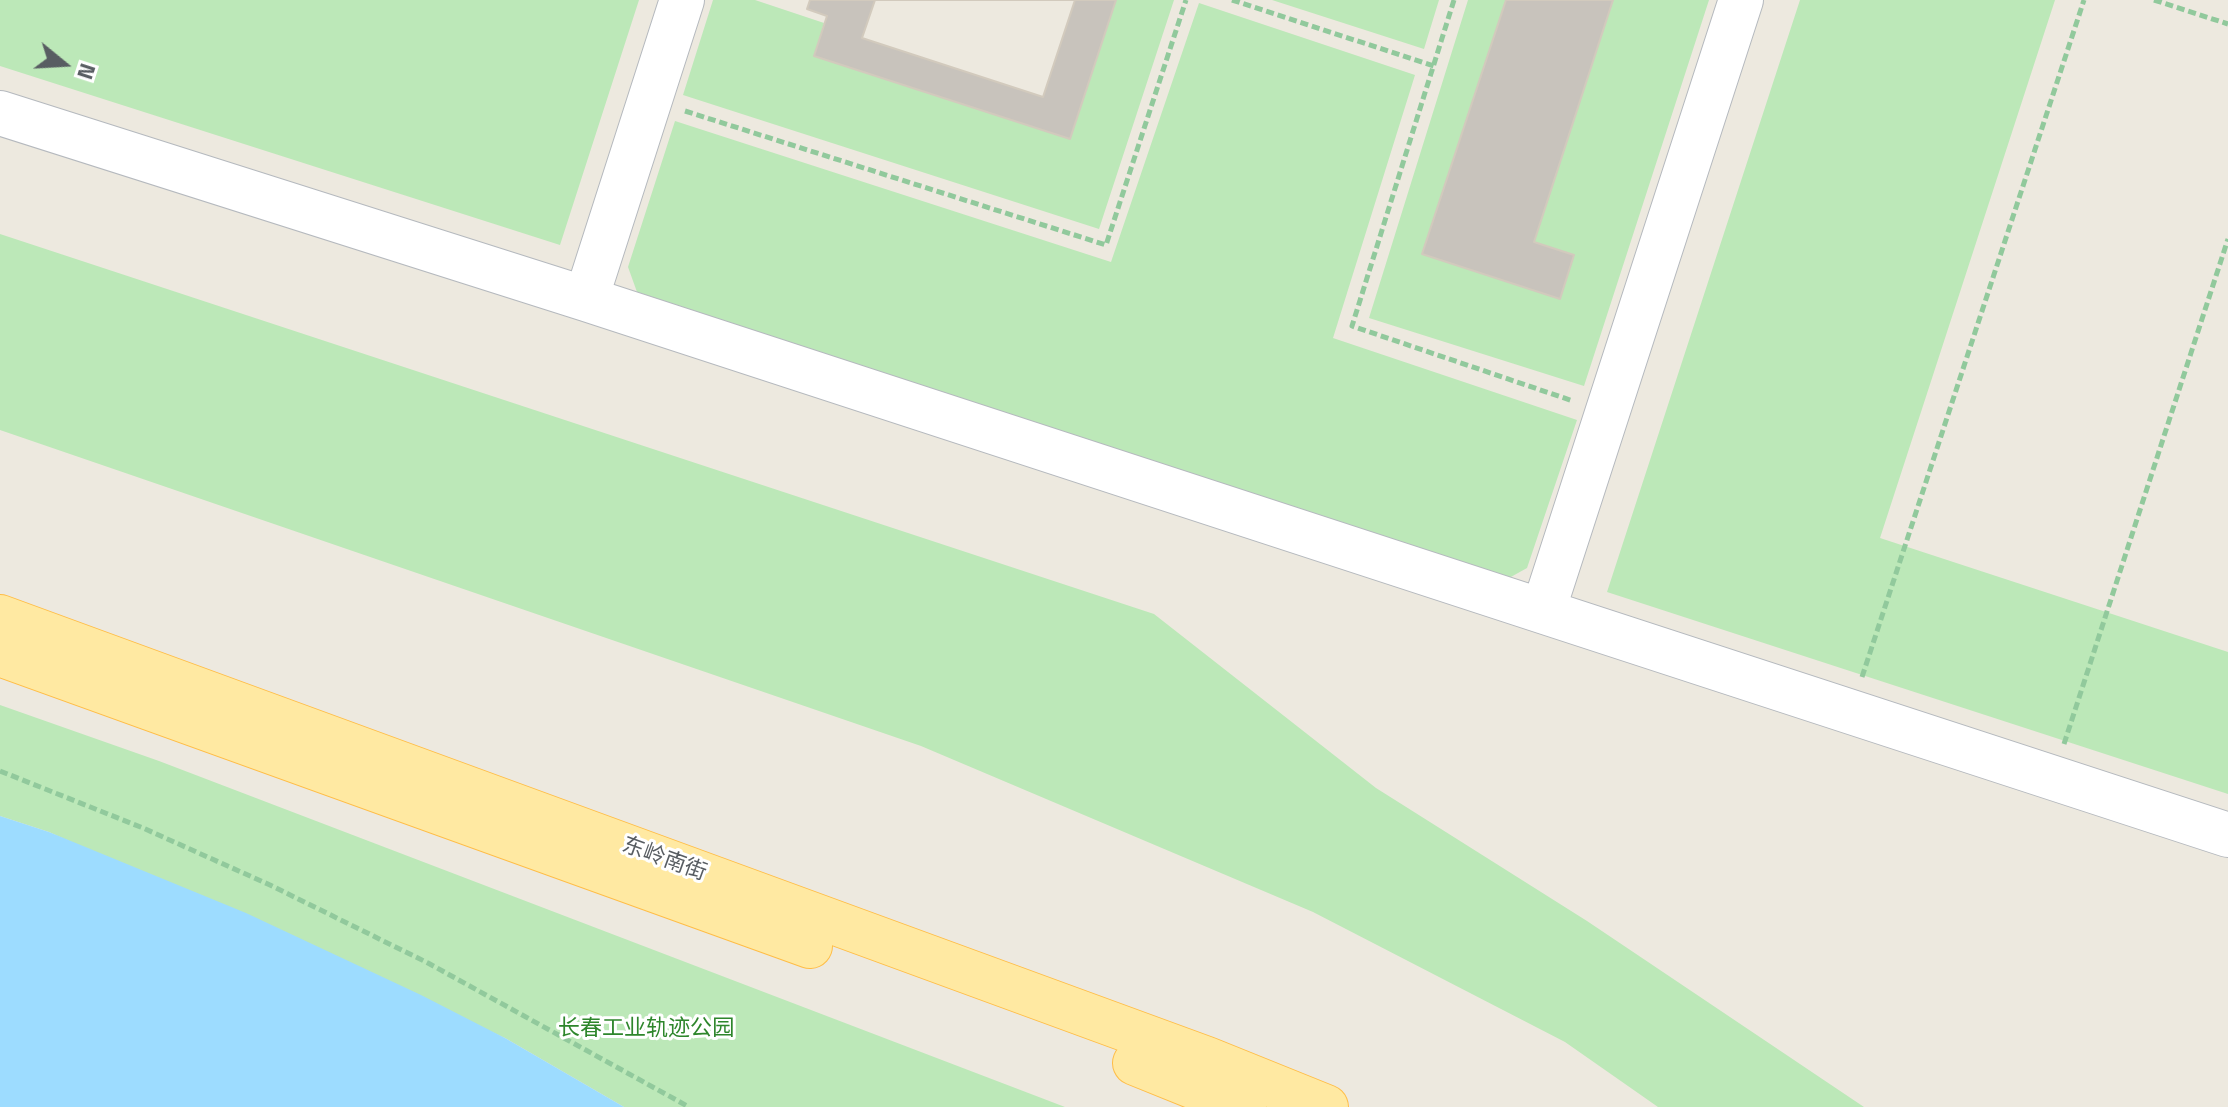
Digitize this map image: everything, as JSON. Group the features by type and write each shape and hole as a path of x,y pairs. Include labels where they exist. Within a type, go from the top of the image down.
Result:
{"main road":[{"name":"东岭南街","path":"0,617 1207,1059 1326,1107"},
{"name":"东岭南街","path":"0,654 1137,1064 1244,1107"}],"lane":[{"path":"586,299 682,0"},
{"path":"1543,611 1741,0"},
{"path":"0,113 586,299 2228,835"}],"path":[{"path":"650,99 1106,245 1186,0"},
{"path":"1232,0 1434,66"},
{"path":"1454,0 1352,326 1607,413"},
{"path":"1850,712 2084,0"},
{"path":"2154,0 2228,24"},
{"path":"2053,778 2228,239"},
{"path":"0,771 143,828 270,885 428,963 689,1107"}],"green space":[{"path":"0,0 639,0 560,245 0,66"},
{"path":"713,0 755,0 824,23 814,56 1070,139 1116,0 1174,0 1099,229 683,95"},
{"path":"1272,0 1439,0 1424,49"},
{"path":"1468,0 1506,0 1423,254 1559,299 1574,255 1534,242 1613,0 1709,0 1584,386 1369,318"},
{"path":"1800,0 2055,0 1880,538 2228,652 2228,794 1607,592"},
{"path":"1199,3 1415,75 1333,338 1577,420 1527,568 1509,578 637,292 628,267 675,121 1111,262"},
{"path":"0,234 1154,614 1376,788 1587,921 1864,1107 1658,1107 1565,1042 1313,912 921,746 0,430"},
{"name":"长春工业轨迹公园","path":"0,705 159,761 1065,1107 624,1107 505,1038 49,832 0,816"}],"water":[{"path":"0,816 49,832 246,913 505,1038 624,1107 0,1107"}],"building":[{"path":"810,0 1116,0 1070,139 814,56 827,16 807,9"},
{"path":"875,0 1075,0 1043,97 862,38"},
{"path":"1506,0 1613,0 1534,242 1574,255 1560,299 1422,254"}]}
